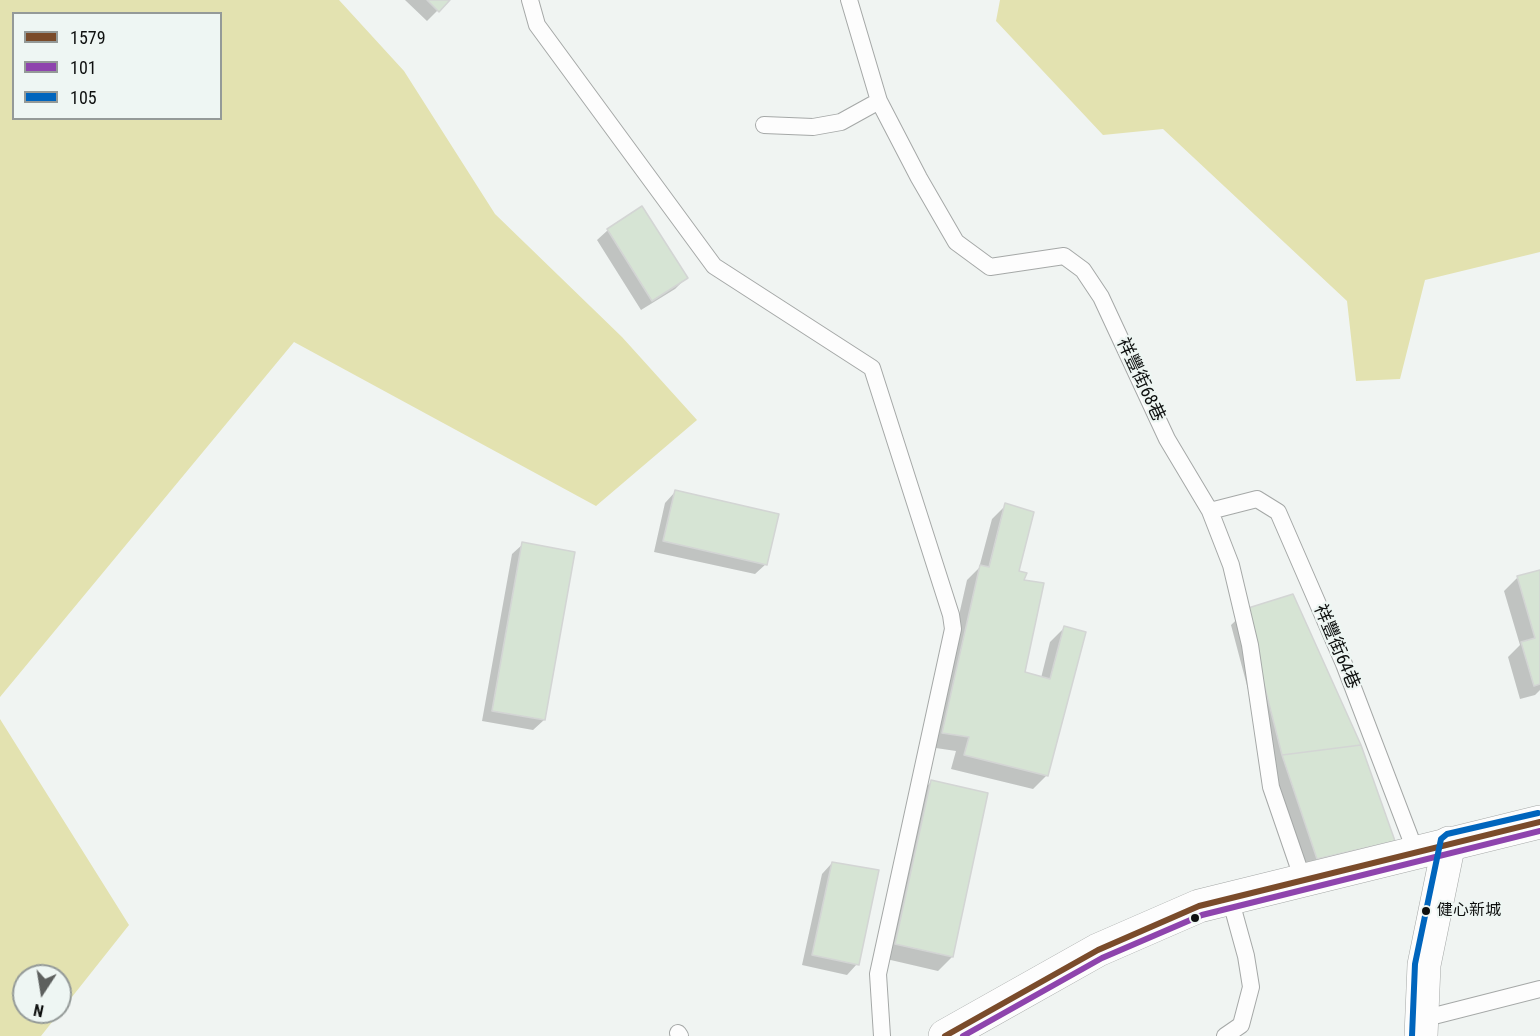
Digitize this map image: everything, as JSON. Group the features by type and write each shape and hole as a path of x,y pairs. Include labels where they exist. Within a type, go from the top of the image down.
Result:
{"street":[{"path":"945,1036 1098,950 1199,906 1415,850 1540,822"},
{"path":"1422,1027 1424,965 1449,843"}],"lane":[{"path":"530,0 537,25 714,266 872,368 951,615 953,629 878,974 882,1036"},
{"name":"祥豐街68巷","path":"849,0 879,101 956,242 990,267 1064,256 1083,270 1101,297 1167,439 1210,511 1231,565 1250,645 1271,787 1303,880"},
{"path":"764,125 813,127 842,122 879,101"},
{"name":"祥豐街64巷","path":"1210,511 1257,499 1278,512 1344,664 1415,850"},
{"path":"1225,1036 1241,1025 1251,987 1246,956 1230,898"},
{"path":"1422,1027 1540,988"}],"green space":[{"path":"0,0 339,0 404,71 495,214 622,337 697,420 596,506 294,342 0,697"},
{"path":"1000,0 1540,0 1540,252 1425,280 1400,379 1356,381 1347,301 1163,129 1103,135 996,21"},
{"path":"0,719 129,925 72,997 72,964 12,964 12,1024 51,1024 41,1036 0,1036"}],"building":[{"path":"427,0 450,0 439,12"},
{"path":"642,206 688,278 652,301 607,229"},
{"path":"675,490 779,514 767,565 663,541"},
{"path":"1005,503 1034,512 1019,571 1027,573 1024,580 1044,583 1025,672 1050,679 1064,626 1086,632 1048,776 964,755 969,737 942,733 980,565 989,567"},
{"path":"522,542 575,552 545,720 492,711"},
{"path":"1540,570 1540,684 1534,686 1521,642 1535,638 1517,576"},
{"path":"1293,594 1361,745 1282,755 1245,609"},
{"path":"1361,745 1395,841 1317,859 1282,755"},
{"path":"931,780 988,793 953,957 895,944"},
{"path":"832,862 879,870 859,965 812,955"}],"transit line":[{"name":"105","path":"1412,1036 1415,964 1441,839 1447,834 1538,813"},
{"name":"1579","path":"945,1036 1098,950 1199,906 1540,822"},
{"name":"101","path":"963,1036 1102,958 1202,915 1540,831"}],"place":[{"name":"健心新城","path":"1426,911"}]}
